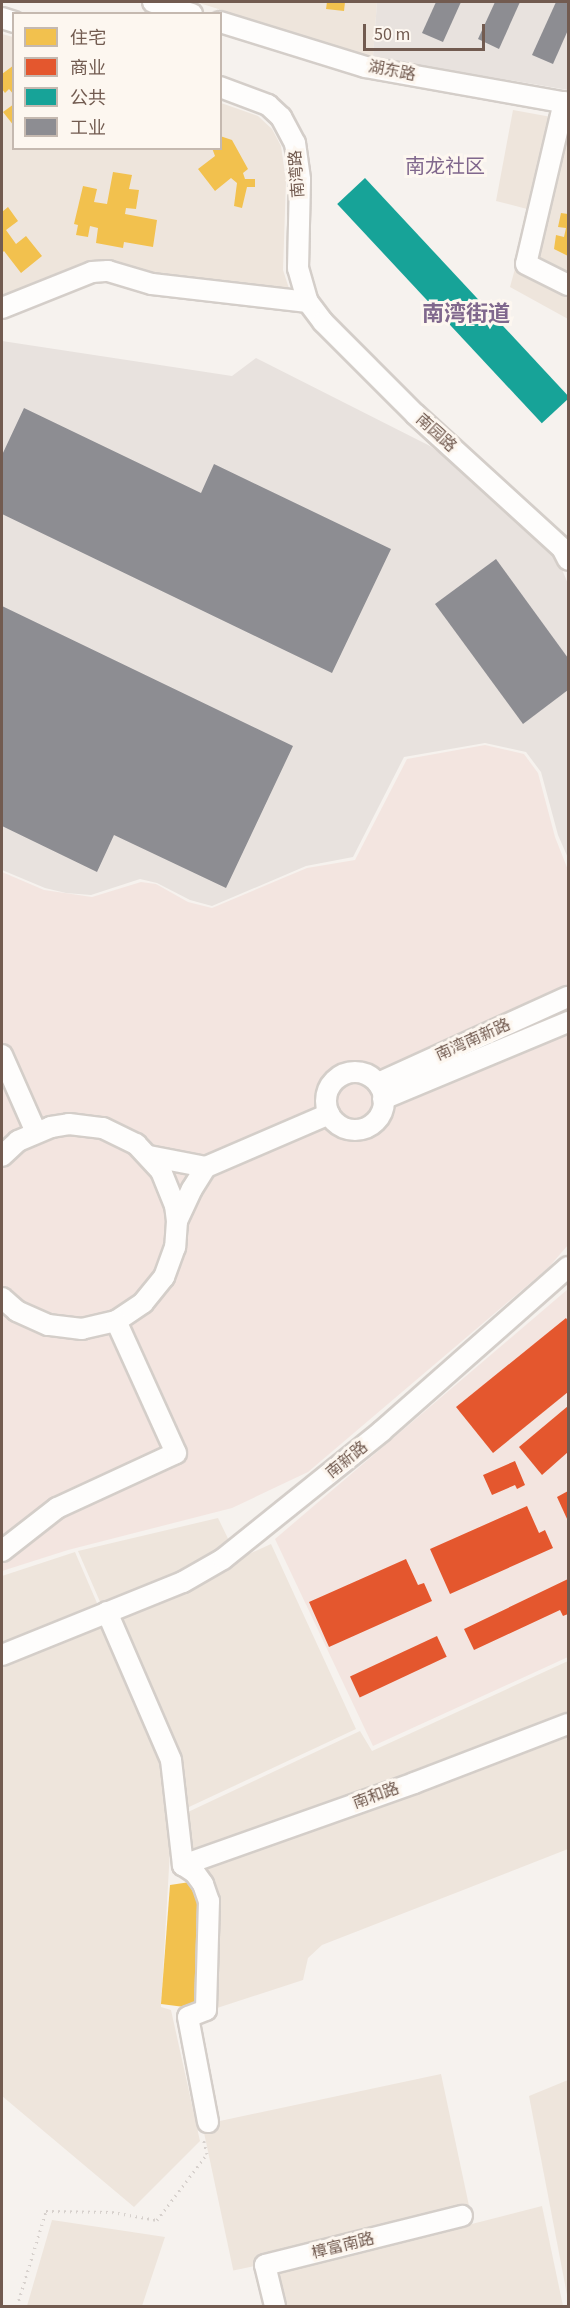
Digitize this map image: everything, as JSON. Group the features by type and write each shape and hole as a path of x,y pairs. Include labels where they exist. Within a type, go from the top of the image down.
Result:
{"street":[{"path":"153,2 186,12"},
{"name":"湖东路","path":"222,23 365,67 566,103"},
{"name":"南湾路","path":"222,88 268,105 281,117 295,143 300,180 298,268 308,302"},
{"path":"566,103 526,264 568,285"},
{"path":"2,308 92,272 108,271 152,284 308,302"},
{"name":"南园路","path":"308,302 323,322 416,414 562,548 568,560"},
{"name":"南湾南新路","path":"380,1091 568,997"},
{"name":"南湾南新路","path":"380,1091 568,1022"},
{"path":"2,1055 36,1132"},
{"path":"345,1073 362,1073 380,1091 379,1116 365,1128 348,1129 334,1122 329,1114 326,1095 335,1079 345,1073"},
{"path":"177,1221 192,1189 206,1167 329,1114"},
{"path":"2,1156 18,1141 36,1132 69,1124 89,1125 122,1135 149,1156 168,1185 177,1221 175,1247 164,1276 143,1303 116,1321 82,1329 48,1325 24,1315 2,1298"},
{"path":"149,1156 206,1167"},
{"name":"南新路","path":"2,1655 183,1582 224,1559 382,1431 568,1267"},
{"path":"2,1551 57,1508 176,1454 116,1321"},
{"path":"104,1613 171,1760 183,1865 195,1873 203,1884 209,1901 206,2010 188,2017 205,2125"},
{"name":"南和路","path":"183,1865 414,1783 568,1724"},
{"name":"樟富南路","path":"275,2307 265,2265 462,2216"}],"path":[{"path":"17,2307 46,2211 112,2212 158,2220 207,2154 205,2125"}],"shaded area":[{"path":"196,2 377,2 373,57"},
{"path":"377,2 568,2 568,90 373,57"},
{"path":"2,34 12,37 12,150 222,150 222,103 258,116 272,129 281,146 286,181 283,270 296,310 150,294 107,280 94,281 2,318"},
{"path":"513,110 568,120 568,319 510,287 531,210 496,201"},
{"path":"2,341 232,376 256,358 430,446 480,483 555,552 568,584 568,858 558,835 541,772 526,752 485,743 404,757 353,857 306,866 212,906 190,900 157,883 140,879 91,895 45,888 2,870"},
{"path":"485,745 524,754 538,773 555,837 568,870 568,1245 549,1267 308,1472 232,1508 68,1550 2,1571 2,872 44,890 92,897 141,882 156,884 188,902 212,908 307,868 355,860 407,759"},
{"path":"568,1289 568,1657 373,1746 275,1539"},
{"path":"218,1518 238,1559 271,1544 356,1729 189,1807 78,1551"},
{"path":"75,1552 166,1763 172,1815 161,2007 171,2010 200,2141 134,2207 2,2096 2,1576"},
{"path":"568,1661 568,1849 322,1945 308,1958 303,1980 211,2010 215,1905 189,1857 188,1812 360,1731 372,1751"},
{"path":"441,2074 472,2220 233,2270 202,2125"},
{"path":"568,2080 568,2300 529,2096"},
{"path":"542,2206 563,2306 284,2306 276,2274"},
{"path":"52,2220 165,2237 142,2306 27,2306"}],"building: 住宅":[{"path":"327,2 345,2 344,11 326,9"},
{"path":"12,66 12,93 9,89 5,93 2,89 2,74"},
{"path":"12,105 12,123 3,112"},
{"path":"222,137 232,140 248,169 243,173 245,179 255,179 255,187 247,187 242,208 234,206 237,183 231,178 215,191 198,169 215,156 213,150 222,150"},
{"path":"113,172 132,175 129,189 139,190 136,209 126,208 125,214 157,220 153,247 124,242 123,248 96,243 98,228 90,226 88,237 76,235 78,225 74,224 83,186 97,189 94,202 107,204"},
{"path":"8,207 18,221 6,230 16,244 26,236 42,256 21,273 4,251 2,253 2,212"},
{"path":"561,213 568,214 568,256 554,249 556,235 564,237 566,228 558,227"},
{"path":"190,1882 204,1905 200,2009 161,2004 170,1885"}],"building: 商业":[{"path":"566,1318 568,1321 568,1392 493,1453 456,1407"},
{"path":"568,1406 568,1452 542,1475 519,1447"},
{"path":"515,1461 525,1485 517,1489 515,1485 492,1495 483,1475"},
{"path":"568,1491 568,1521 557,1497"},
{"path":"527,1506 539,1533 545,1530 553,1548 450,1594 430,1549"},
{"path":"406,1559 418,1585 424,1583 432,1601 329,1647 309,1602"},
{"path":"568,1579 568,1614 563,1616 560,1610 474,1650 464,1629"},
{"path":"437,1636 447,1657 360,1697 350,1677"}],"building: 公共":[{"path":"365,178 568,396 568,399 542,423 337,204"}],"building: 工业":[{"path":"436,2 461,2 443,42 422,33"},
{"path":"495,2 520,2 499,49 478,39"},
{"path":"556,2 568,2 568,30 553,64 532,55"},
{"path":"24,408 201,493 214,464 391,549 332,673 2,514 2,455"},
{"path":"496,559 568,658 568,690 523,724 435,604"},
{"path":"2,606 293,746 226,888 114,835 97,872 2,826"}],"district":[{"name":"南龙社区","path":"445,167"},
{"name":"南湾街道","path":"466,315"}]}
